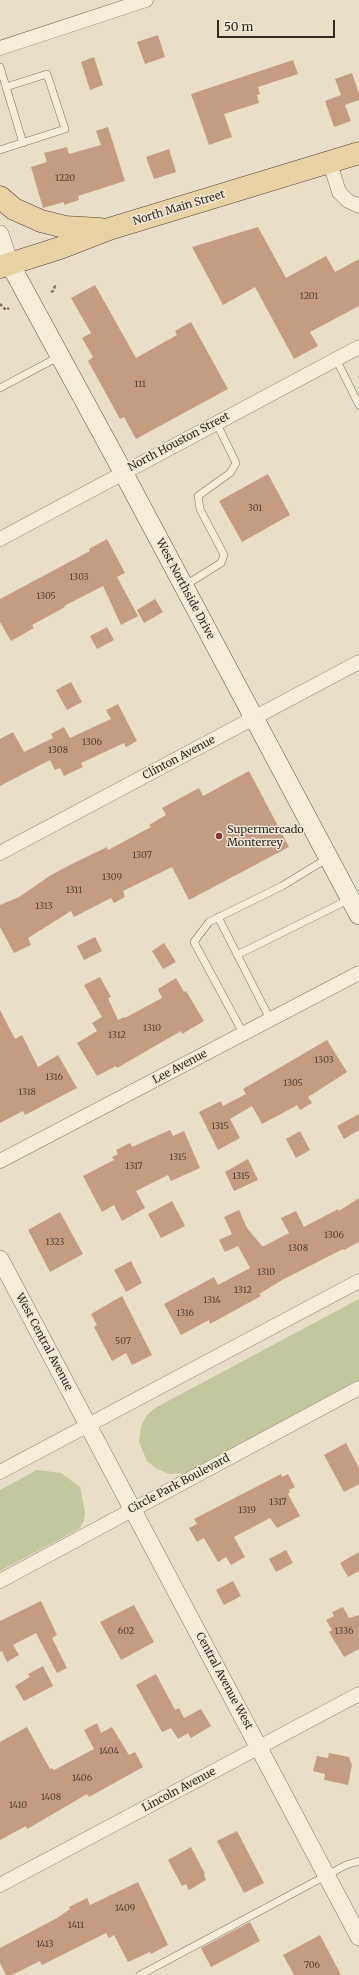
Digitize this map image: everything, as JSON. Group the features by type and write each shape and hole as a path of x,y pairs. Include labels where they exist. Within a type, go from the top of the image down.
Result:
{"main road":[{"name":"North Main Street","path":"5,266 60,248 109,229 359,153"},
{"path":"0,197 14,209 41,221 65,227 109,229"},
{"name":"West Northside Drive","path":"5,266 60,356 359,915"}],"street":[{"path":"0,48 146,0"},
{"path":"330,163 339,192 348,201 359,206"},
{"path":"0,234 5,266"},
{"name":"North Houston Street","path":"0,539 216,422 359,347"},
{"name":"Clinton Avenue","path":"0,853 359,662"},
{"name":"Lee Avenue","path":"0,1161 359,973"},
{"name":"West Central Avenue","path":"0,1259 88,1425"},
{"path":"0,1472 359,1281"},
{"name":"Circle Park Boulevard","path":"0,1581 359,1388"},
{"name":"Central Avenue West","path":"88,1425 134,1509 326,1876 357,1931"},
{"name":"Lincoln Avenue","path":"0,1886 359,1694"}],"lane":[{"path":"0,67 23,143"},
{"path":"0,150 65,129 47,74 6,87"},
{"path":"0,388 60,356"},
{"path":"336,359 359,405"},
{"path":"183,586 221,563 224,555 200,509 198,496 230,473 236,463 216,422"},
{"path":"244,1034 194,942 209,922 282,886 328,857"},
{"path":"237,955 350,899"},
{"path":"218,917 270,1020"},
{"path":"140,1975 346,1865 359,1861"}],"path":[{"path":"51,292 55,286 53,285"},
{"path":"0,304 6,310 9,308"}],"green space":[{"path":"359,1299 359,1381 199,1468 186,1473 170,1474 157,1469 147,1461 139,1442 141,1426 147,1415 155,1408"},
{"path":"37,1470 61,1473 80,1487 85,1512 84,1521 79,1529 0,1571 0,1490"}],"building":[{"path":"158,35 165,57 145,64 137,42"},
{"path":"94,57 103,85 90,90 81,62"},
{"path":"293,60 298,74 258,87 260,94 257,95 259,103 224,114 232,137 209,145 191,94"},
{"path":"352,73 359,94 359,100 345,105 351,121 334,127 325,101 341,95 335,79"},
{"path":"108,127 125,181 78,196 79,200 64,205 64,202 43,208 31,167 47,162 44,153 67,147 69,154 101,145 96,131"},
{"path":"169,149 176,172 154,179 146,157"},
{"path":"258,227 286,278 326,256 335,272 359,259 359,306 310,332 318,346 294,359 255,287 223,305 192,247"},
{"path":"95,285 136,358 177,335 175,331 191,322 228,389 136,439 124,417 120,419 88,361 93,357 82,338 91,333 71,298"},
{"path":"268,474 290,515 242,542 219,501"},
{"path":"107,539 125,573 117,577 138,616 121,625 103,586 64,606 65,607 32,625 34,628 11,641 0,622 0,599 90,551 89,549"},
{"path":"155,599 163,612 144,623 137,610"},
{"path":"107,627 114,640 97,649 90,636"},
{"path":"71,682 82,702 67,710 56,690"},
{"path":"118,704 137,741 126,747 124,743 81,763 83,767 64,776 60,768 55,770 50,760 0,786 0,739 13,732 24,752 53,738 51,734 64,727 70,738 111,719 106,710"},
{"path":"249,771 289,847 189,900 172,867 123,891 125,897 114,903 111,898 74,917 71,911 28,938 31,945 14,953 0,927 0,905 19,897 51,875 74,863 107,847 108,850 151,827 149,825 166,815 162,808 199,788 203,796"},
{"path":"95,937 102,951 84,960 77,946"},
{"path":"164,943 176,962 163,969 152,951"},
{"path":"100,977 111,997 108,998 118,1020 124,1017 125,1018 162,998 158,989 176,978 184,992 186,991 204,1021 182,1034 181,1031 117,1068 116,1066 97,1076 77,1043 97,1031 92,1023 102,1017 84,985"},
{"path":"0,1010 15,1039 22,1035 38,1067 58,1055 77,1088 25,1115 23,1111 0,1123"},
{"path":"327,1040 347,1072 308,1097 312,1103 300,1110 297,1105 262,1124 252,1106 230,1119 240,1138 218,1150 199,1112 221,1101 223,1106 246,1094 243,1089"},
{"path":"359,1114 359,1130 344,1139 337,1126"},
{"path":"170,1130 173,1136 184,1131 200,1168 171,1181 168,1175 136,1191 145,1208 122,1221 114,1205 102,1212 83,1176 114,1160 112,1157 118,1154 116,1150 130,1143 132,1147"},
{"path":"300,1131 310,1150 296,1158 286,1139"},
{"path":"248,1159 258,1180 234,1191 225,1172"},
{"path":"359,1198 359,1242 284,1279 259,1294 261,1296 210,1324 209,1320 181,1335 164,1304 214,1277 218,1285 250,1268 238,1246 225,1252 219,1240 232,1234 224,1217 239,1210 247,1228 262,1246 264,1246 289,1233 281,1218 296,1211 304,1227 338,1209 339,1211"},
{"path":"172,1201 185,1226 161,1238 148,1214"},
{"path":"60,1212 83,1254 50,1272 28,1230"},
{"path":"131,1261 142,1283 126,1292 114,1270"},
{"path":"122,1296 152,1355 132,1365 126,1353 112,1361 94,1327 97,1325 91,1314"},
{"path":"346,1443 359,1468 359,1484 344,1492 324,1455"},
{"path":"281,1474 282,1477 288,1474 295,1487 289,1490 290,1492 288,1494 300,1516 277,1528 270,1518 234,1537 245,1557 231,1565 226,1557 218,1562 204,1538 197,1542 189,1528 197,1524 194,1519"},
{"path":"286,1550 293,1563 276,1572 269,1559"},
{"path":"359,1552 359,1571 348,1577 340,1563"},
{"path":"233,1581 241,1596 224,1605 216,1590"},
{"path":"41,1601 57,1635 52,1638 67,1668 57,1673 36,1633 13,1645 19,1655 7,1662 2,1651 0,1652 0,1621"},
{"path":"134,1605 154,1642 121,1660 100,1622"},
{"path":"343,1607 349,1618 359,1615 359,1649 344,1657 329,1632 332,1630 326,1620 334,1616 332,1612"},
{"path":"43,1666 53,1686 24,1701 15,1686 30,1677 28,1674"},
{"path":"156,1674 175,1710 179,1708 184,1718 201,1709 211,1726 191,1738 188,1733 178,1739 171,1728 162,1732 136,1685"},
{"path":"97,1723 101,1733 112,1727 129,1755 135,1752 143,1767 89,1797 87,1794 29,1828 27,1829 26,1826 0,1840 0,1742 27,1727 50,1769 52,1768 54,1770 94,1749 84,1730"},
{"path":"329,1753 349,1757 352,1765 348,1785 325,1780 325,1774 313,1771 317,1756 328,1758"},
{"path":"237,1831 264,1883 244,1893 217,1841"},
{"path":"191,1847 205,1874 206,1880 189,1890 186,1884 182,1886 168,1860"},
{"path":"138,1882 168,1945 151,1954 150,1952 128,1962 114,1935 109,1938 106,1933 42,1965 40,1961 12,1975 6,1975 0,1963 0,1948 57,1918 70,1909 69,1907 87,1898 90,1905"},
{"path":"250,1922 260,1941 211,1967 201,1948"},
{"path":"320,1935 341,1975 294,1975 283,1955"}],"place":[{"name":"Supermercado Monterrey","path":"219,836"}]}
